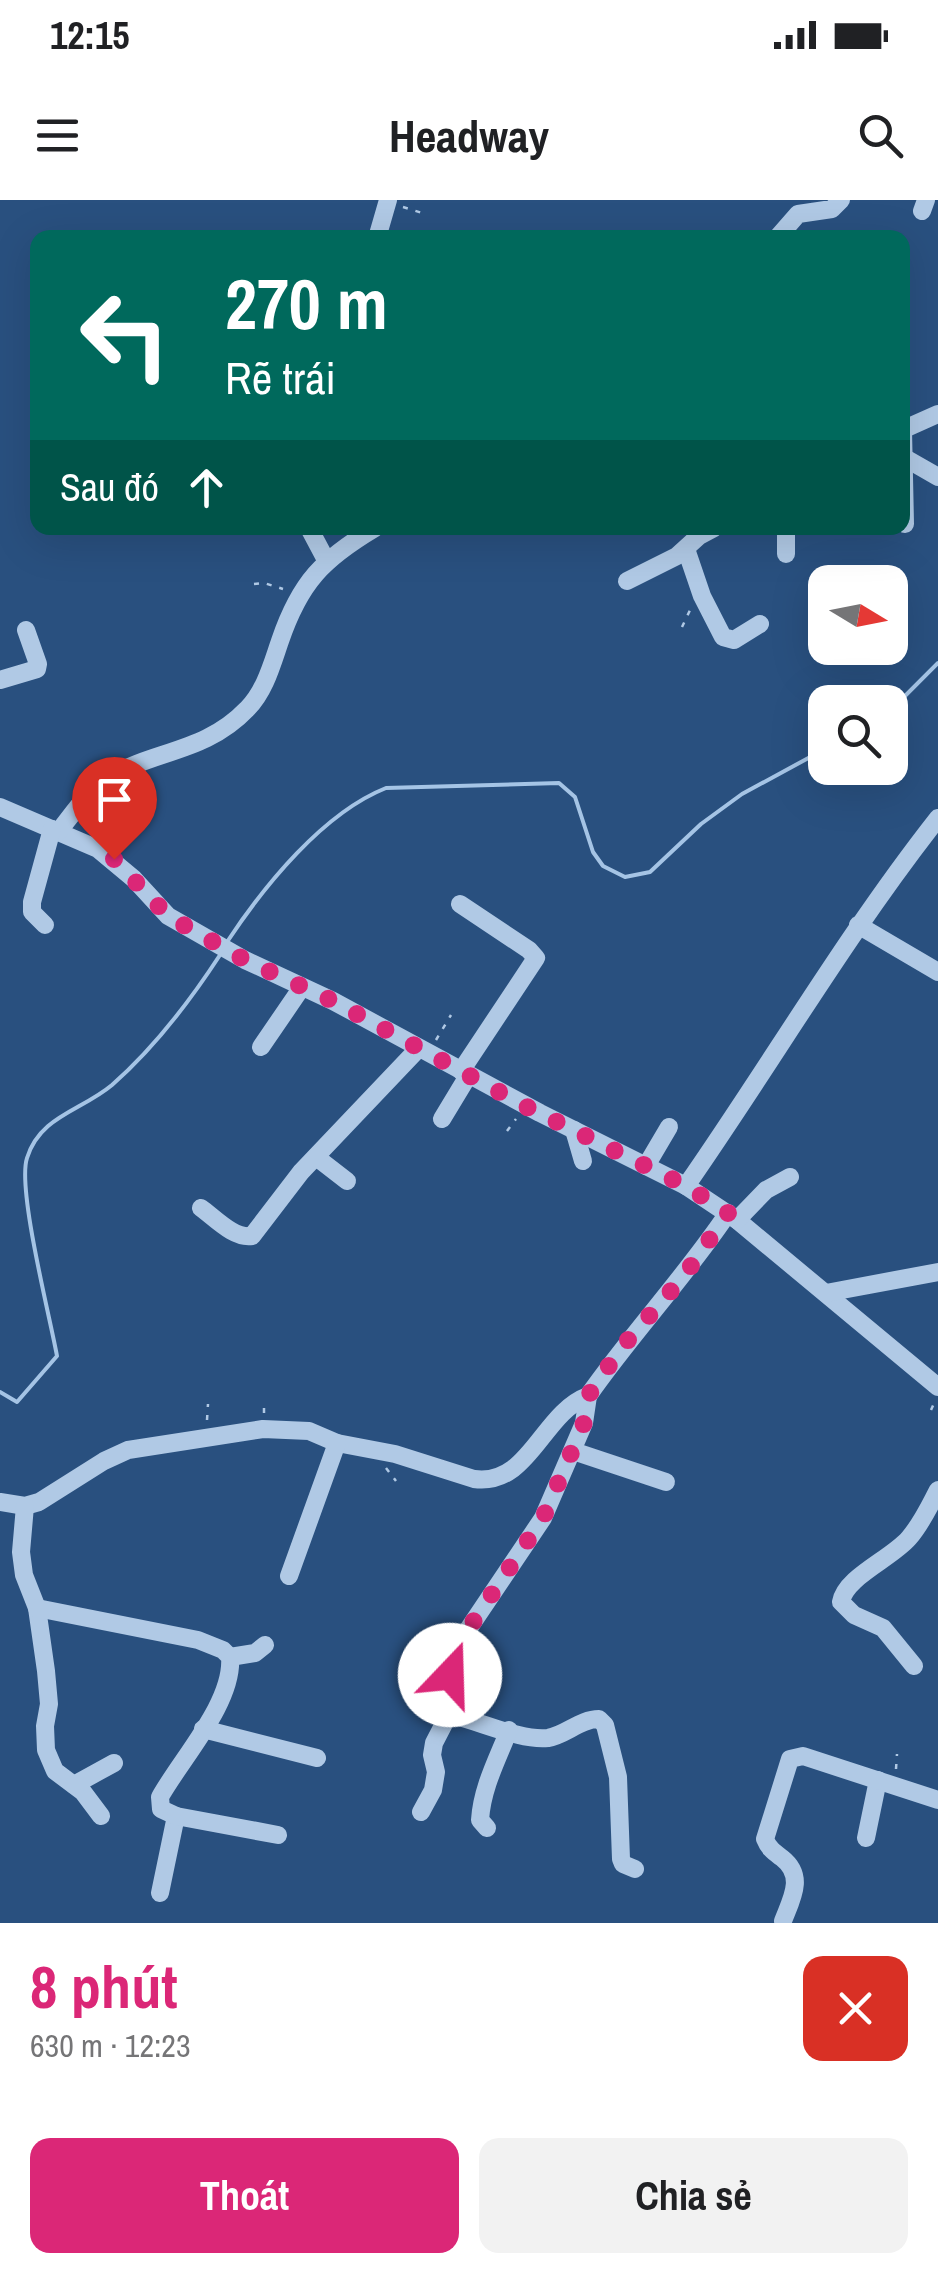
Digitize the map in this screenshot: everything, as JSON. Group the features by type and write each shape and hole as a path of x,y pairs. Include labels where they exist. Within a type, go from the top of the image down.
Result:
{"street":[{"path":"784,230 798,214 832,209 841,200"},
{"path":"379,230 387,201"},
{"path":"910,427 938,414"},
{"path":"910,461 938,477"},
{"path":"312,535 326,560"},
{"path":"44,925 32,912 32,902 56,830 97,786 112,776 186,749 246,710 259,694 310,576 326,560 364,535"},
{"path":"627,581 686,549 701,535"},
{"path":"786,535 786,554"},
{"path":"686,549 702,596 723,637 734,640 760,624"},
{"path":"0,680 36,669 38,664 26,630"},
{"path":"0,806 114,859 157,908 245,960 686,1186 733,1216 938,1387"},
{"path":"686,1186 763,1076 858,925 938,818"},
{"path":"442,1119 536,958 460,904"},
{"path":"858,925 938,972"},
{"path":"261,1047 302,987"},
{"path":"200,1208 244,1238 252,1236 316,1156 422,1051"},
{"path":"646,1166 669,1126"},
{"path":"574,1130 583,1161"},
{"path":"316,1156 348,1181"},
{"path":"421,1812 433,1790 434,1743 449,1714 450,1675 463,1637 543,1518 584,1423 588,1396 622,1347 733,1216 790,1176"},
{"path":"826,1293 938,1272"},
{"path":"0,1502 26,1506 39,1502 128,1450 263,1429 308,1431 337,1443 395,1454 474,1479 496,1479 513,1470 555,1420 588,1396"},
{"path":"288,1576 337,1443"},
{"path":"573,1451 666,1482"},
{"path":"914,1666 883,1628 854,1615 841,1602 850,1583 906,1541 922,1522 938,1490"},
{"path":"26,1506 21,1552 24,1575 37,1608 49,1694 46,1750 55,1771 83,1792 101,1816"},
{"path":"37,1608 198,1640 230,1657"},
{"path":"230,1657 254,1653 265,1645"},
{"path":"230,1657 219,1701 160,1798 160,1809 176,1816 278,1835"},
{"path":"449,1714 536,1738 552,1738 594,1718 605,1725 618,1777 621,1859 634,1870"},
{"path":"203,1729 317,1758"},
{"path":"488,1828 480,1820 480,1812 509,1730"},
{"path":"783,1921 796,1878 792,1867 769,1848 766,1840 786,1764 794,1756 938,1800"},
{"path":"74,1785 114,1763"},
{"path":"866,1838 878,1780"},
{"path":"160,1893 176,1816"}],"path":[{"path":"387,201 422,213"},
{"path":"254,584 264,583 299,594"},
{"path":"422,1051 451,1015"},
{"path":"206,1436 208,1404"}],"waterway":[{"path":"908,693 938,663"},
{"path":"227,942 297,853 340,815 386,788 559,783 575,797 593,852 603,866 625,877 650,872 701,824 742,794 808,758"},
{"path":"0,1392 17,1402 57,1356 26,1197 27,1158 33,1144 51,1123 100,1094 142,1056 220,955"}],"route":[{"path":"114,859 168,916 525,1106 686,1186 728,1213 684,1276 622,1347 588,1396 584,1423 543,1518 463,1637 450,1675"}]}
